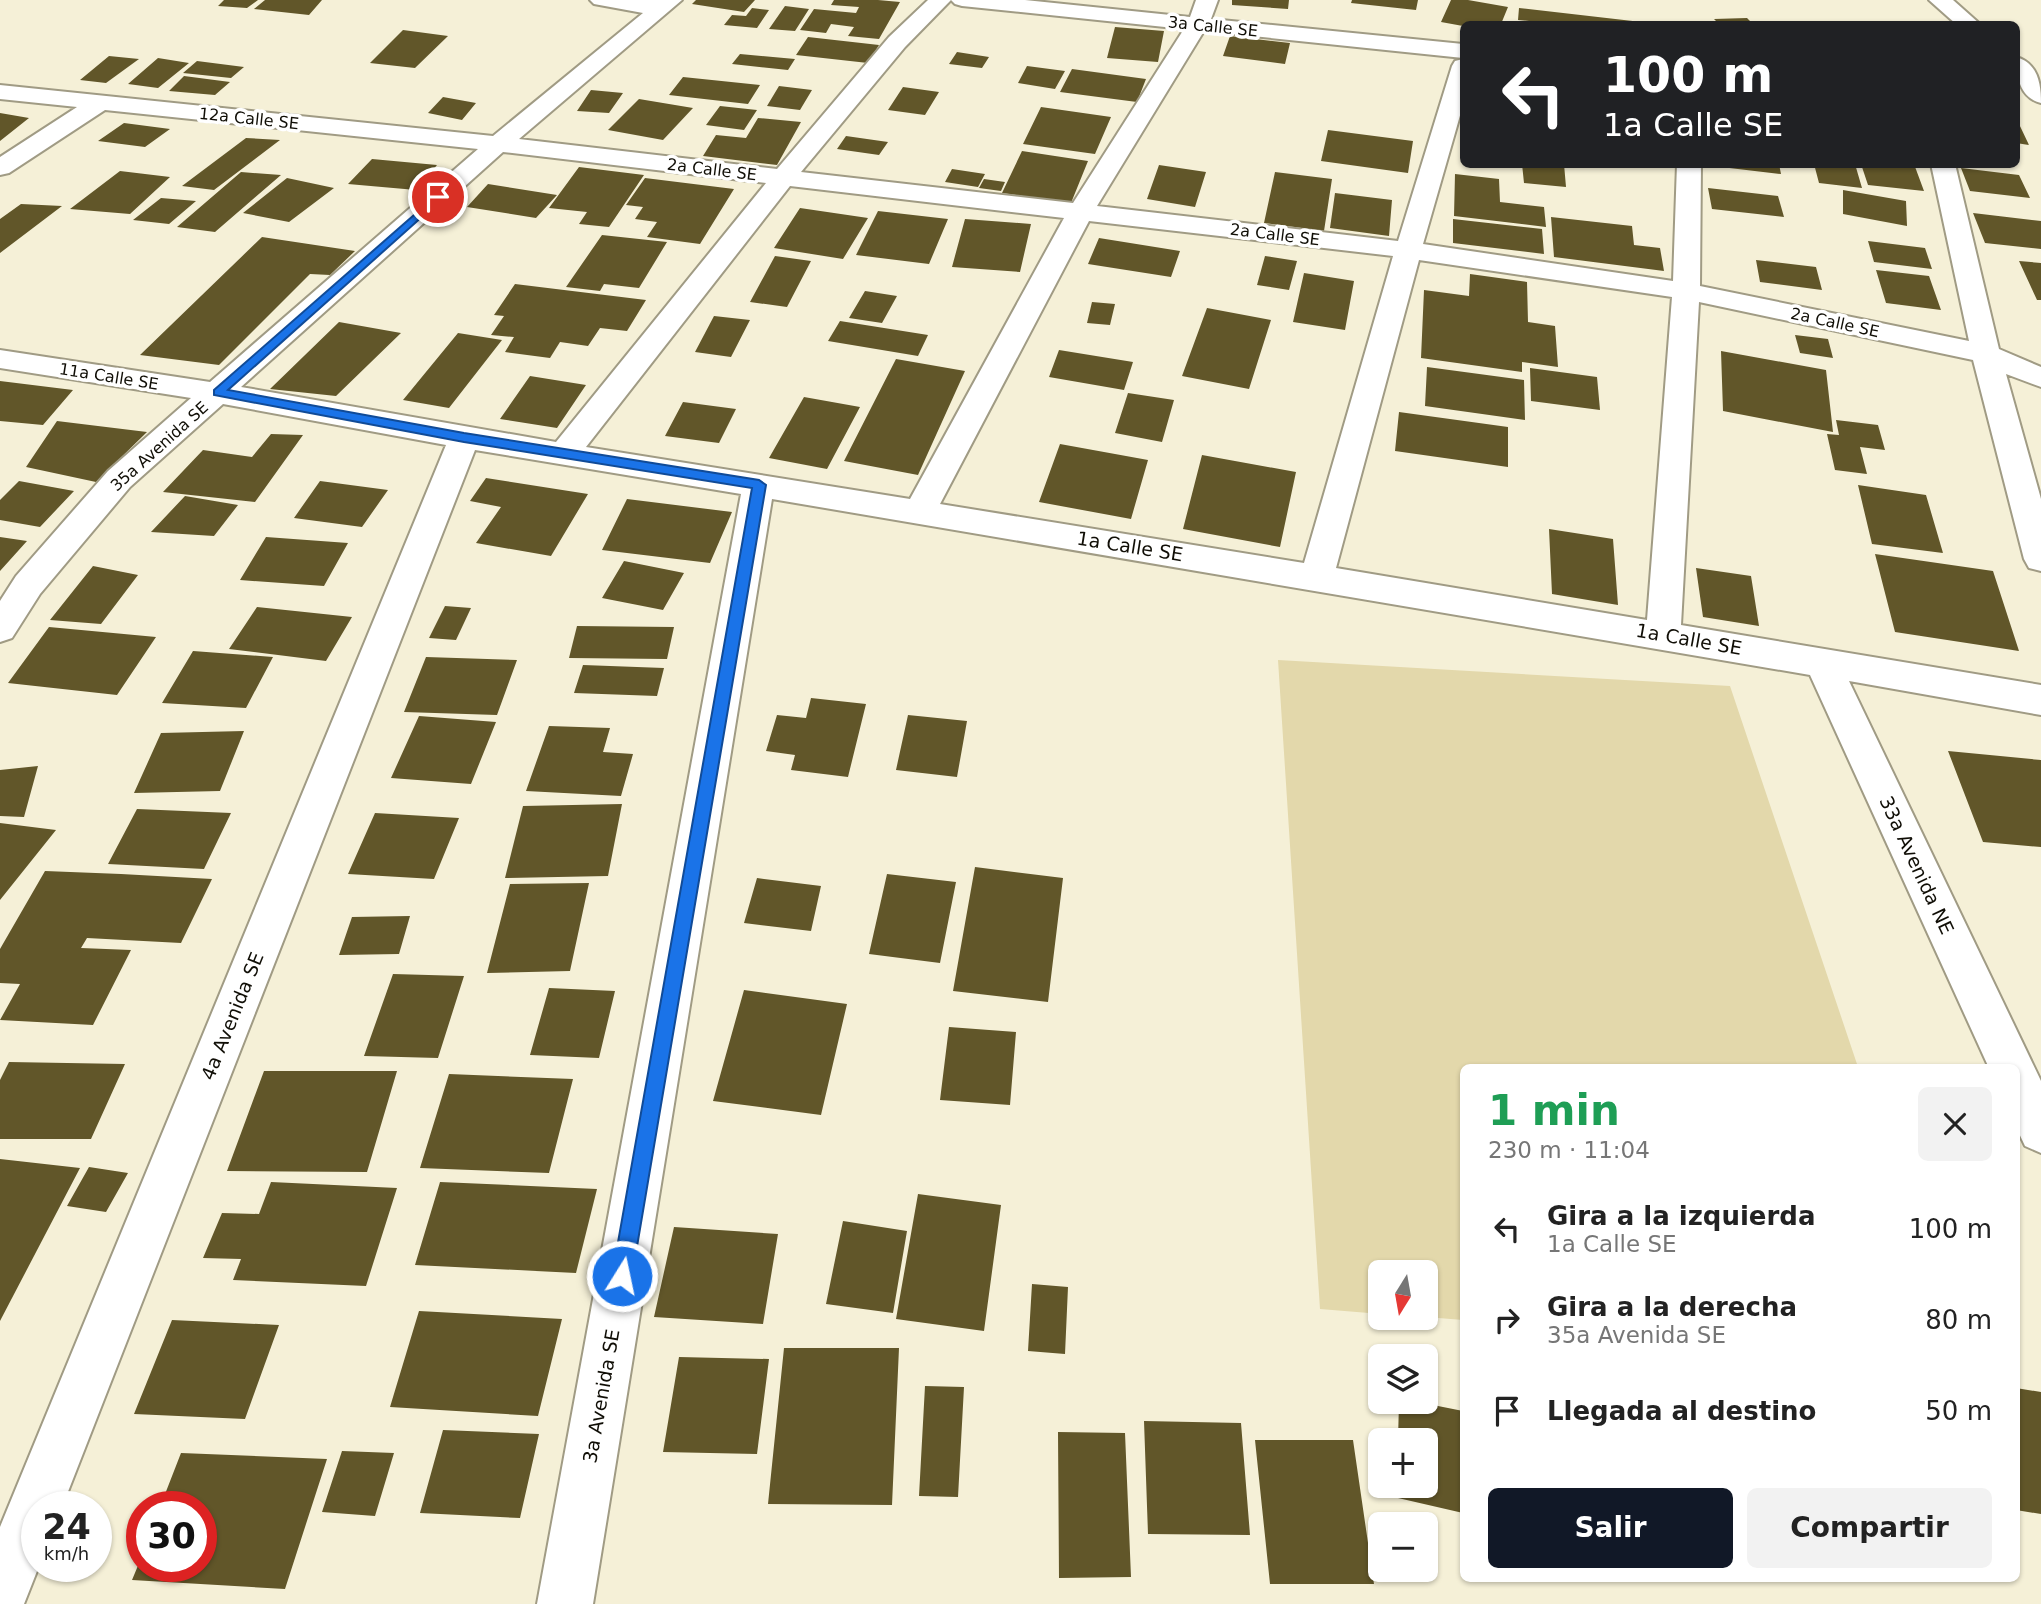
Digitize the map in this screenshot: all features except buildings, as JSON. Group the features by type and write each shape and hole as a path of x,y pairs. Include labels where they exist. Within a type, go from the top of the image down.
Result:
{"street":[{"path":"601,0 666,4"},
{"path":"565,453 784,177 897,43 940,0"},
{"name":"3a Calle SE","path":"962,0 1203,12 1460,51"},
{"path":"1940,0 1965,21"},
{"name":"35a Avenida SE","path":"0,629 28,585 119,479 498,144 666,4"},
{"path":"920,511 1081,211 1203,12"},
{"path":"2020,69 2041,96"},
{"path":"1317,577 1408,250 1460,76"},
{"name":"12a Calle SE","path":"0,92 498,144"},
{"path":"0,168 101,102"},
{"path":"2020,108 2041,111"},
{"name":"2a Calle SE","path":"498,144 1408,250 1686,291 1986,354 2041,378"},
{"path":"1663,635 1686,291 1689,168"},
{"path":"1944,168 1986,354 2041,559"},
{"name":"11a Calle SE","path":"0,359 218,393"},
{"name":"1a Calle SE","path":"218,393 464,438 920,511 2041,700"},
{"name":"4a Avenida SE","path":"0,1594 464,438"},
{"name":"3a Avenida SE","path":"565,1604 759,485"},
{"name":"33a Avenida NE","path":"1822,662 2010,1064"},
{"path":"2020,1085 2041,1130"}],"shaded area":[{"path":"1278,660 1730,686 1857,1064 1460,1064 1460,1320 1438,1318 1438,1260 1368,1260 1368,1313 1320,1309"}],"route":[{"path":"438,197 218,393 464,438 759,485 622,1276"}]}
